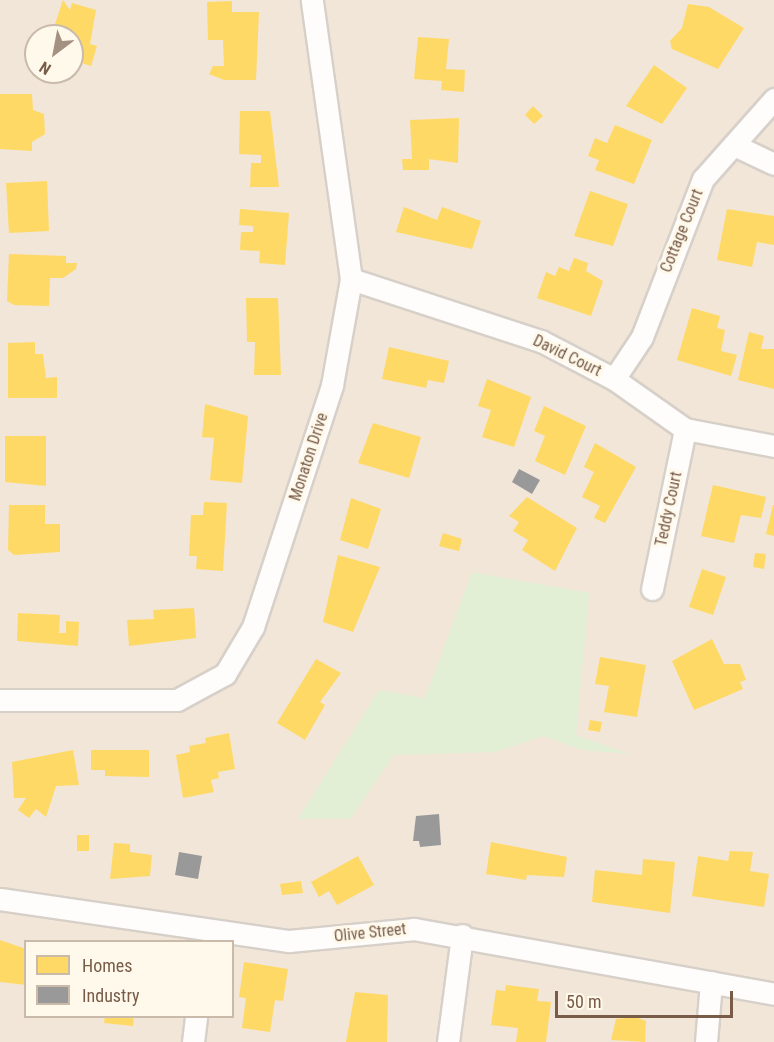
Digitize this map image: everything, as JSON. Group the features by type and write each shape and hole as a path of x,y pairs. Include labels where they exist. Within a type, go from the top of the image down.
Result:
{"street":[{"name":"Monaton Drive","path":"0,700 177,700 225,674 253,627 332,385 351,279 312,0"},
{"name":"Cottage Court","path":"615,379 642,337 703,179 774,99"},
{"path":"734,146 774,164"},
{"name":"David Court","path":"351,279 541,341 615,379 685,429 774,446"},
{"name":"Teddy Court","path":"652,589 685,429"},
{"name":"Olive Street","path":"0,899 207,937 289,941 386,929 462,935 774,994"},
{"path":"448,1042 462,935"},
{"path":"706,1042 711,982"},
{"path":"193,1042 196,1018"}],"shaded area":[{"path":"0,0 774,0 774,1042 0,1042"}],"green space":[{"path":"472,572 589,593 576,735 630,754 582,750 543,736 496,752 394,755 350,819 298,819 379,690 425,698"}],"building: Homes":[{"path":"63,0 70,10 72,3 96,10 90,44 97,46 91,66 84,64 84,24 55,24"},
{"path":"232,1 232,12 259,12 256,80 224,80 209,74 213,66 224,66 223,40 208,40 207,2"},
{"path":"688,4 709,7 744,28 718,69 672,49 670,41 682,28"},
{"path":"418,37 449,39 446,69 465,70 464,92 441,90 442,81 414,79"},
{"path":"654,65 687,88 662,124 626,106"},
{"path":"0,94 32,94 33,110 44,114 45,134 32,142 32,151 0,149"},
{"path":"533,106 543,116 534,124 525,115"},
{"path":"240,111 270,111 279,187 250,187 251,163 261,163 261,155 239,154"},
{"path":"459,118 458,163 429,159 429,170 403,170 402,159 412,159 410,120"},
{"path":"615,125 652,140 634,184 595,170 599,160 588,156 595,138 607,143"},
{"path":"47,181 49,231 9,233 6,183"},
{"path":"590,191 628,204 613,246 574,236"},
{"path":"404,207 437,220 442,207 481,221 472,249 396,232"},
{"path":"240,209 289,213 285,265 259,263 260,251 240,250 241,232 253,232 253,226 239,225"},
{"path":"727,209 774,216 774,245 757,242 752,267 717,260"},
{"path":"9,254 66,256 66,263 77,263 76,269 63,278 50,278 49,306 14,305 7,301"},
{"path":"574,258 588,263 586,271 603,281 591,316 537,298 546,272 555,276 559,267 569,271"},
{"path":"246,298 278,298 281,375 254,375 255,342 247,342"},
{"path":"692,308 720,316 717,328 725,330 721,351 737,355 731,376 677,360"},
{"path":"749,332 764,336 761,349 774,349 774,389 738,380"},
{"path":"35,342 35,354 43,354 46,378 57,377 57,398 8,398 8,343"},
{"path":"389,347 449,361 444,383 428,380 426,388 382,379"},
{"path":"487,379 531,397 514,447 482,437 491,410 478,406"},
{"path":"205,404 248,416 242,483 210,480 214,438 202,437"},
{"path":"544,406 586,426 565,475 535,461 545,436 534,431"},
{"path":"373,423 421,437 409,478 358,463"},
{"path":"5,436 46,436 46,486 5,482"},
{"path":"595,443 636,467 605,523 594,518 600,506 582,497 594,472 584,467"},
{"path":"713,485 766,497 761,518 741,515 734,543 701,536"},
{"path":"527,497 577,528 555,571 522,550 528,540 513,531 519,522 509,516"},
{"path":"351,498 381,509 368,549 340,540"},
{"path":"204,502 227,503 223,571 196,569 197,556 189,556 191,515 203,515"},
{"path":"9,505 45,505 45,524 60,524 60,552 14,555 8,550"},
{"path":"774,505 774,536 766,534"},
{"path":"443,533 462,539 459,551 439,546"},
{"path":"755,553 766,554 764,569 753,567"},
{"path":"338,555 380,567 353,632 323,622"},
{"path":"702,569 726,577 713,615 689,607"},
{"path":"194,608 196,638 129,646 127,620 154,619 153,610"},
{"path":"18,613 60,615 59,633 66,633 66,621 79,622 78,646 17,641"},
{"path":"712,639 724,664 740,664 746,680 740,682 743,689 694,710 672,661"},
{"path":"600,657 646,665 637,717 604,712 609,686 595,684"},
{"path":"316,659 341,673 320,702 325,705 305,740 277,723"},
{"path":"590,720 602,722 600,732 588,730"},
{"path":"229,733 235,769 218,772 219,778 211,780 214,792 183,798 176,755 190,752 189,746 206,743 205,738"},
{"path":"73,750 79,785 56,786 46,817 36,809 29,818 18,810 26,798 14,798 12,762"},
{"path":"91,750 149,750 149,777 105,776 105,770 91,770"},
{"path":"77,835 89,835 89,851 77,851"},
{"path":"491,842 567,857 564,877 527,875 526,880 486,874"},
{"path":"114,843 130,844 130,852 152,855 150,876 110,879"},
{"path":"730,851 753,852 750,871 769,874 764,907 692,896 698,856 728,861"},
{"path":"358,856 374,885 337,905 329,891 319,897 311,882"},
{"path":"643,859 675,862 670,913 592,902 595,870 642,875"},
{"path":"301,881 303,893 282,895 280,884"},
{"path":"0,940 24,948 24,985 0,982"},
{"path":"244,962 288,969 283,1001 275,1000 270,1032 242,1028 246,998 239,997"},
{"path":"506,985 539,989 537,1001 551,1002 546,1042 516,1042 518,1028 491,1025 496,990 505,991"},
{"path":"355,992 388,995 387,1042 346,1042"},
{"path":"635,1017 646,1021 645,1042 611,1040 616,1019"},
{"path":"105,1018 134,1018 133,1026 104,1023"}],"building: Industry":[{"path":"519,469 540,480 532,494 512,482"},
{"path":"439,814 441,845 420,847 419,841 413,841 416,816"},
{"path":"179,852 202,856 198,879 175,875"}]}
